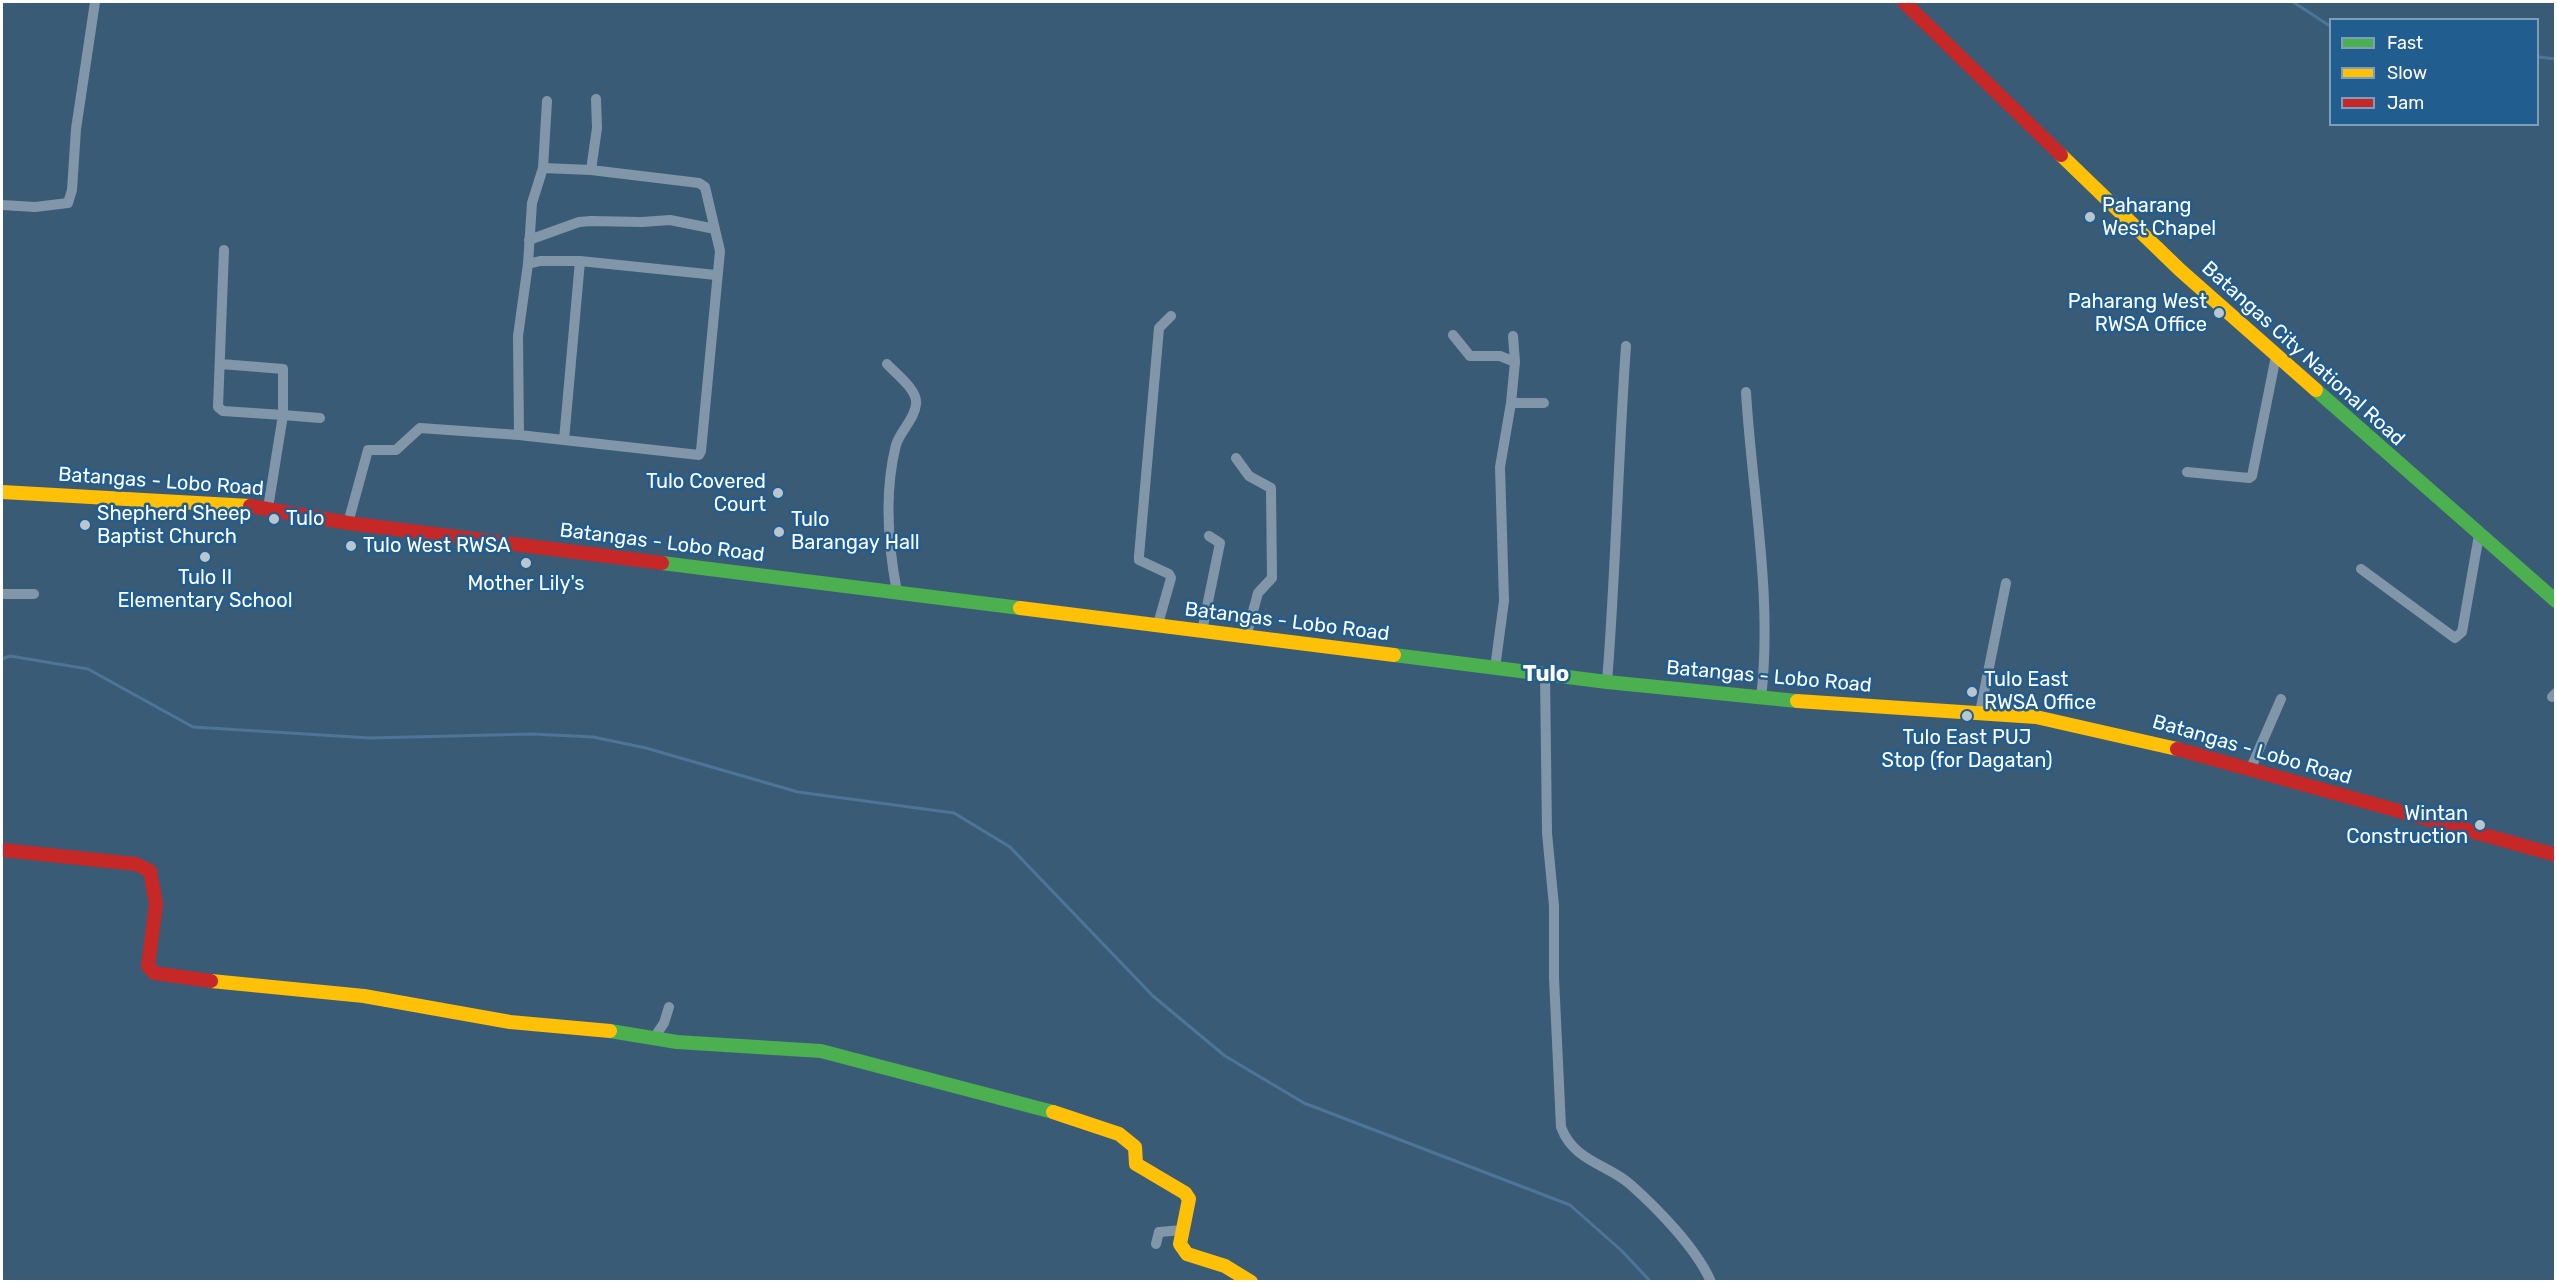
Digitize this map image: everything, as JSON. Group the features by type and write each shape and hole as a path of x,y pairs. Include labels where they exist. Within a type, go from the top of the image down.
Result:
{"main road":[{"name":"Batangas City National Road","path":"1904,2 2154,245 2276,356 2556,601"},
{"name":"Batangas - Lobo Road","path":"2,492 186,500 268,508 348,523 1607,682 1761,698 2036,717 2091,728 2250,770 2556,855"},
{"path":"2,849 136,864 150,871 155,884 156,898 148,966 154,974 235,985 364,996 510,1022 585,1028 677,1042 821,1051 1025,1103 1119,1134 1135,1147 1136,1164 1185,1193 1189,1199 1180,1244 1187,1254 1225,1266 1251,1281"}],"street":[{"path":"2,205 35,207 68,203 72,190 76,129 95,2"},
{"path":"591,170 597,128 596,99"},
{"path":"519,435 518,336 535,187 543,168 548,101"},
{"path":"348,523 368,450 396,450 420,428 519,435 699,455 720,251 709,195 705,187 699,183 591,170 543,168"},
{"path":"529,240 579,222 591,221 642,222 670,219 715,229"},
{"path":"224,250 219,410 320,418"},
{"path":"528,264 580,261 716,275"},
{"path":"564,440 580,261"},
{"path":"1158,624 1171,578 1168,573 1139,560 1139,556 1158,328 1172,316"},
{"path":"1453,335 1470,356 1500,356 1515,362"},
{"path":"1495,668 1504,601 1500,467 1511,403 1515,362 1513,336"},
{"path":"1607,682 1617,548 1620,429 1626,346"},
{"path":"2187,472 2249,478 2252,476 2276,356"},
{"path":"221,364 283,369 283,415 268,508"},
{"path":"887,364 915,395 917,404 897,444 891,474 889,543 897,592"},
{"path":"1746,392 1764,602 1766,655 1761,698"},
{"path":"1511,403 1544,403"},
{"path":"1236,458 1249,476 1271,488 1272,578 1258,593 1246,637"},
{"path":"2361,569 2455,638 2462,632 2479,535"},
{"path":"1202,631 1220,543 1209,536"},
{"path":"1980,712 2006,583"},
{"path":"2,594 34,594"},
{"path":"1545,674 1547,833 1554,906 1554,978 1561,1127 1570,1144 1595,1166 1630,1184 1698,1255 1711,1281"},
{"path":"2250,770 2281,699"},
{"path":"654,1038 666,1019 669,1007"},
{"path":"1156,1244 1158,1232 1176,1228 1183,1230"}],"waterway":[{"path":"2293,2 2329,25"},
{"path":"2539,57 2556,59"},
{"path":"2,659 10,656 88,669 193,727 370,738 532,734 593,737 646,748 798,792 954,813 1010,847 1153,996 1225,1056 1304,1103 1570,1205 1622,1251 1651,1282"}],"traffic: fast":[{"path":"2316,390 2556,601"},
{"path":"662,563 1020,608"},
{"path":"1394,655 1607,682 1797,701"},
{"path":"610,1031 677,1042 821,1051 1053,1112"}],"traffic: slow":[{"path":"2061,155 2180,270 2316,390"},
{"path":"2,492 250,506"},
{"path":"1020,608 1394,655"},
{"path":"1797,701 2036,717 2177,749"},
{"path":"211,981 364,996 510,1022 610,1031"},
{"path":"1053,1112 1119,1134 1135,1147 1136,1164 1185,1193 1189,1199 1180,1244 1187,1254 1225,1266 1251,1282"}],"traffic: jam":[{"path":"1904,2 2061,155"},
{"path":"250,506 348,523 662,563"},
{"path":"2177,749 2556,855"},
{"path":"2,850 136,864 150,871 156,904 148,966 154,973 211,981"}],"place":[{"name":"Paharang West Chapel","path":"2090,217"},
{"name":"Paharang West RWSA Office","path":"2219,313"},
{"name":"Tulo Covered Court","path":"778,493"},
{"name":"Tulo","path":"274,519"},
{"name":"Shepherd Sheep Baptist Church","path":"85,525"},
{"name":"Tulo Barangay Hall","path":"779,532"},
{"name":"Tulo West RWSA","path":"351,546"},
{"name":"Tulo II Elementary School","path":"205,557"},
{"name":"Mother Lily's","path":"526,563"},
{"name":"Tulo East RWSA Office","path":"1972,692"},
{"name":"Tulo East PUJ Stop (for Dagatan)","path":"1967,716"},
{"name":"Wintan Construction","path":"2480,825"}],"district":[{"name":"Tulo","path":"1546,675"}]}
